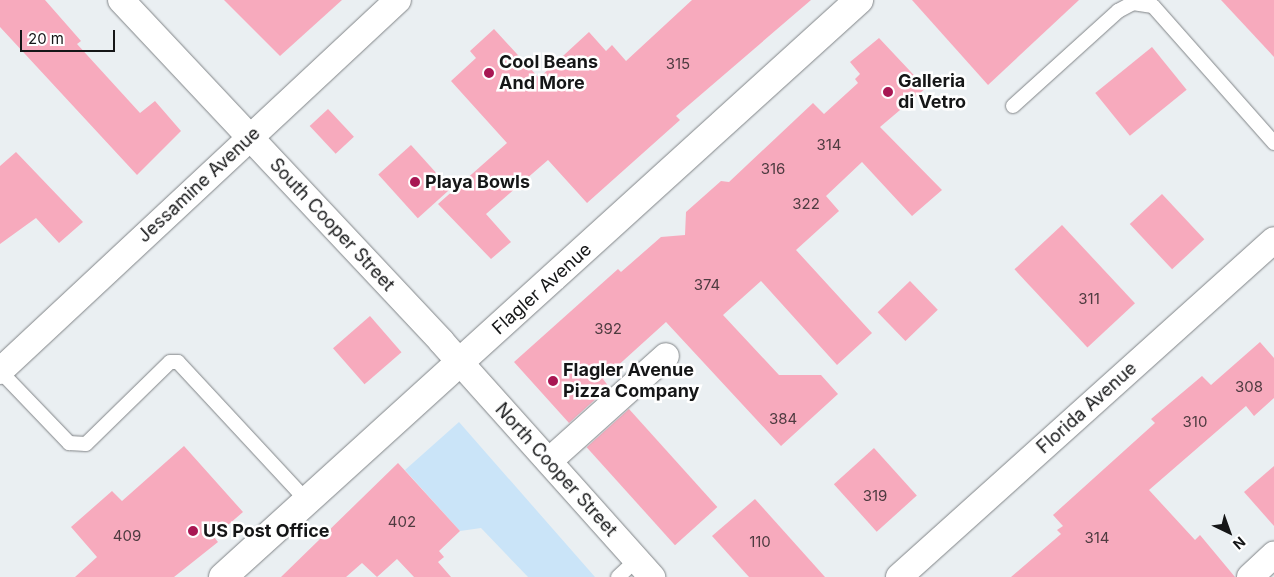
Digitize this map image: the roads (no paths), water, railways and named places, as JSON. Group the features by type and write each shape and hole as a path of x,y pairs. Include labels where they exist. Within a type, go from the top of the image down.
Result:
{"street":[{"name":"South Cooper Street","path":"121,0 460,363"},
{"name":"Jessamine Avenue","path":"0,371 398,0"},
{"name":"Flagler Avenue","path":"223,577 460,363 849,3"},
{"name":"Florida Avenue","path":"899,577 1274,240"},
{"path":"549,461 666,356"},
{"name":"North Cooper Street","path":"460,363 644,568"},
{"path":"1250,577 1274,555"}],"lane":[{"path":"1013,106 1118,11 1133,3 1153,6 1274,143"},
{"path":"0,371 69,443 86,444 170,362 178,362 307,502"},
{"path":"618,577 644,568"}],"place":[{"name":"Cool Beans And More","path":"489,73"},
{"name":"Galleria di Vetro","path":"888,92"},
{"name":"Playa Bowls","path":"415,182"},
{"name":"Flagler Avenue Pizza Company","path":"553,381"},
{"name":"US Post Office","path":"193,531"}]}
